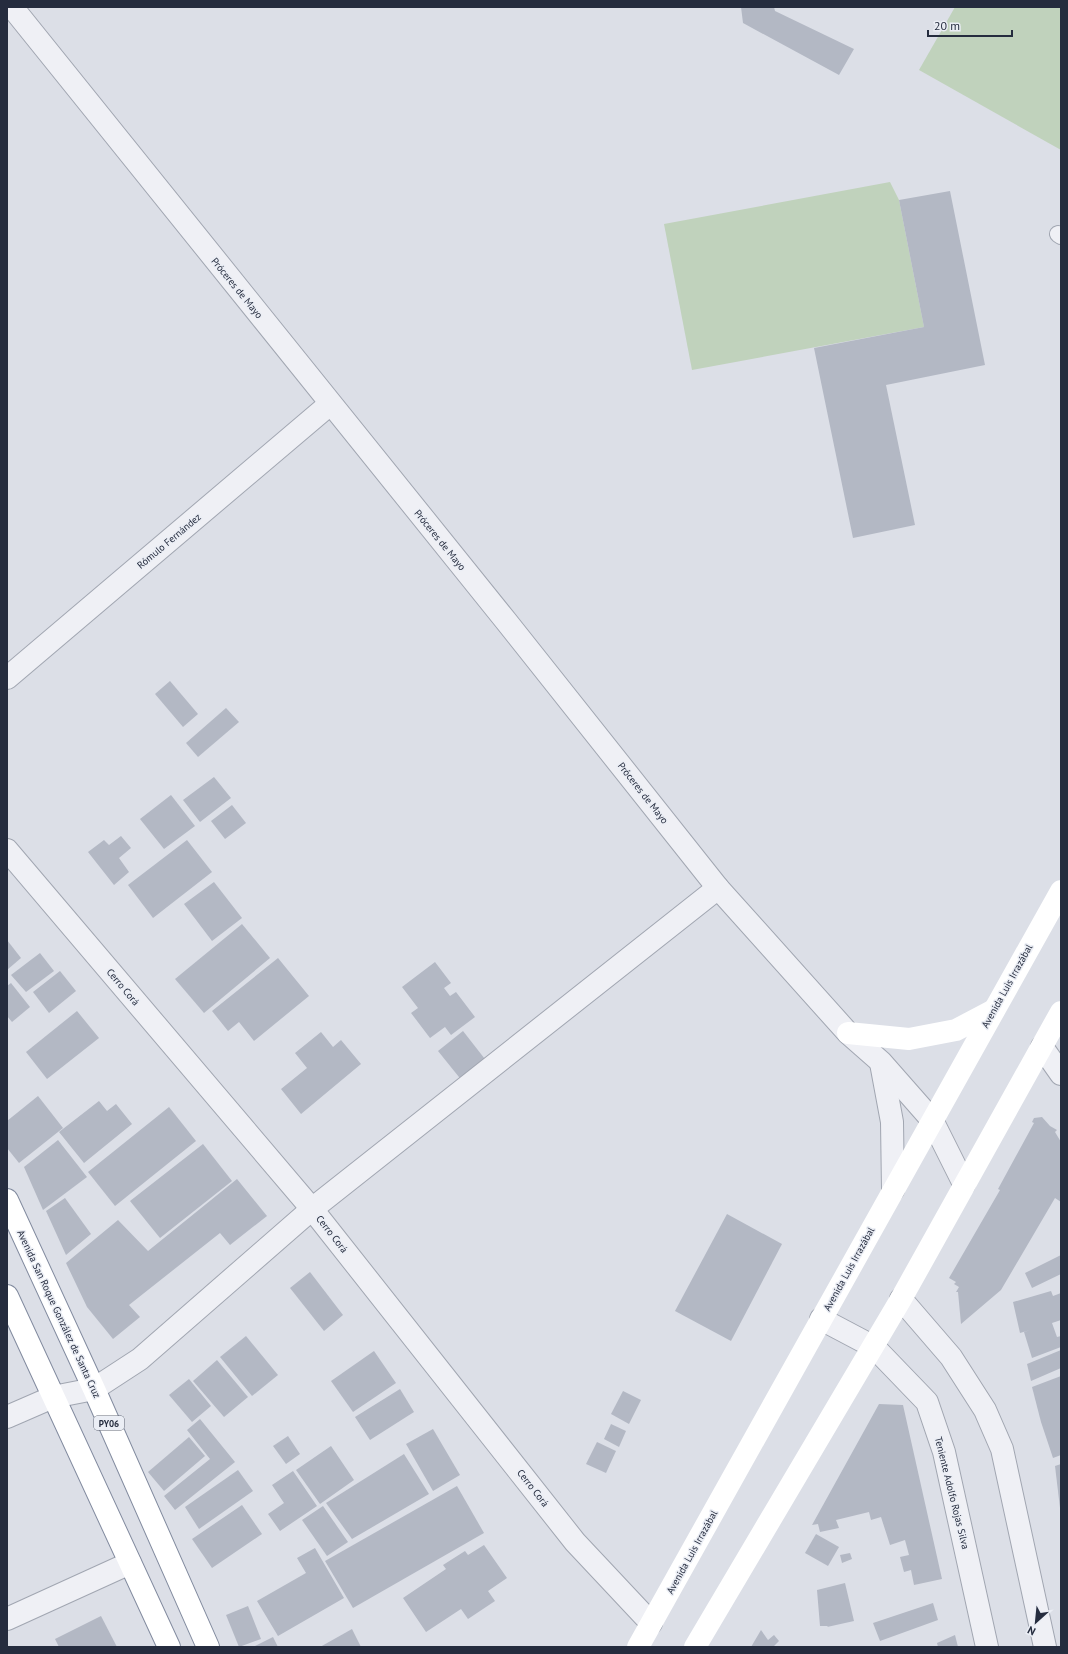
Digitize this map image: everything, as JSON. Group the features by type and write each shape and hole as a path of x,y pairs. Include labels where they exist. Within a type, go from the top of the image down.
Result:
{"main road":[{"name":"Avenida Luis Irrazábal","path":"638,1647 1061,891"},
{"path":"848,1033 910,1039 956,1030 994,1010"},
{"path":"695,1647 874,1347 1061,1012"},
{"name":"Avenida San Roque González de Santa Cruz","path":"7,1200 94,1388 208,1647"},
{"path":"7,1296 169,1647"}],"street":[{"name":"Próceres de Mayo","path":"12,7 506,621 718,888 848,1033 881,1062 932,1120 964,1184"},
{"name":"Rómulo Fernández","path":"7,678 330,404"},
{"name":"Cerro Corá","path":"7,850 312,1210 575,1542 651,1623"},
{"path":"7,1417 53,1397 94,1388 140,1359 312,1210 718,888"},
{"path":"1042,1047 1061,1074"},
{"path":"881,1062 892,1122 893,1190"},
{"path":"901,1300 951,1357 985,1410 1002,1449 1045,1647"},
{"name":"Teniente Adolfo Rojas Silva","path":"821,1318 874,1347 928,1402 944,1452 987,1647"},
{"path":"7,1619 130,1562"}],"green space":[{"path":"955,7 1061,7 1061,150 919,70"},
{"path":"890,182 899,200 924,327 692,370 664,224"}],"building":[{"path":"741,7 774,7 775,11 854,49 839,75 743,23"},
{"path":"950,191 985,365 886,385 915,525 853,538 814,348 924,327 899,200"},
{"path":"170,681 198,714 183,727 155,694"},
{"path":"226,708 239,722 198,757 186,743"},
{"path":"214,777 231,798 200,822 183,800"},
{"path":"171,795 195,826 164,849 140,819"},
{"path":"232,805 246,823 225,839 211,821"},
{"path":"121,836 131,848 119,858 129,872 114,885 88,852 104,840 109,845"},
{"path":"187,840 212,872 153,918 128,885"},
{"path":"214,882 242,918 212,941 184,904"},
{"path":"242,924 270,958 204,1013 175,979"},
{"path":"7,940 21,958 7,970"},
{"path":"40,953 54,971 26,992 11,975"},
{"path":"278,958 309,996 254,1041 239,1022 228,1031 212,1011"},
{"path":"435,962 451,983 444,988 450,996 456,992 475,1017 451,1035 445,1027 430,1038 411,1013 418,1008 402,987"},
{"path":"60,971 76,991 49,1013 33,992"},
{"path":"11,983 30,1007 12,1022 7,1016 7,986"},
{"path":"77,1011 99,1038 47,1079 26,1052"},
{"path":"463,1031 488,1063 463,1082 438,1051"},
{"path":"321,1032 333,1047 341,1040 361,1064 301,1114 281,1089 307,1068 295,1053"},
{"path":"38,1096 63,1128 19,1163 7,1148 7,1121"},
{"path":"99,1101 107,1111 116,1104 132,1124 84,1163 59,1132"},
{"path":"169,1107 196,1141 115,1206 88,1172"},
{"path":"1042,1117 1050,1126 1057,1130 1055,1132 1061,1142 1061,1202 1055,1198 1001,1290 961,1324 958,1292 956,1292 959,1287 954,1284 956,1282 949,1278 1000,1190 998,1189 1034,1123 1032,1122 1034,1118"},
{"path":"58,1140 87,1177 43,1210 24,1167"},
{"path":"203,1144 232,1181 160,1238 130,1201"},
{"path":"237,1179 267,1216 230,1245 220,1233 129,1305 140,1317 113,1339 87,1307 66,1263 118,1220 148,1251"},
{"path":"65,1198 91,1234 66,1255 46,1211"},
{"path":"727,1214 782,1244 731,1341 675,1311"},
{"path":"1061,1255 1061,1274 1032,1288 1025,1273"},
{"path":"310,1272 343,1315 324,1331 290,1288"},
{"path":"1051,1291 1053,1296 1061,1293 1061,1320 1052,1323 1057,1337 1061,1336 1061,1347 1032,1358 1024,1332 1030,1330 1020,1333 1013,1302"},
{"path":"246,1336 278,1375 252,1396 220,1357"},
{"path":"1061,1350 1061,1368 1031,1381 1027,1364"},
{"path":"374,1351 396,1383 353,1412 331,1381"},
{"path":"217,1360 248,1397 224,1417 193,1381"},
{"path":"1061,1376 1061,1455 1053,1458 1041,1422 1032,1387"},
{"path":"189,1379 211,1406 192,1422 169,1395"},
{"path":"400,1389 414,1412 370,1440 355,1417"},
{"path":"623,1391 641,1400 629,1424 611,1414"},
{"path":"879,1404 903,1405 942,1579 914,1585 911,1570 904,1572 900,1557 909,1555 905,1540 890,1545 881,1517 871,1520 869,1512 836,1520 839,1528 820,1532 818,1524 812,1525"},
{"path":"200,1419 235,1462 175,1510 164,1496 210,1459 187,1430"},
{"path":"611,1424 626,1431 619,1447 604,1439"},
{"path":"433,1429 460,1475 433,1491 406,1444"},
{"path":"288,1436 300,1454 286,1464 273,1446"},
{"path":"189,1437 205,1456 164,1491 148,1472"},
{"path":"597,1442 616,1451 606,1473 586,1464"},
{"path":"331,1446 354,1480 320,1504 296,1470"},
{"path":"404,1454 429,1494 352,1539 326,1503"},
{"path":"1061,1464 1061,1508 1060,1508 1055,1466"},
{"path":"238,1470 253,1491 199,1529 185,1507"},
{"path":"293,1471 317,1506 280,1531 268,1514 284,1503 272,1485"},
{"path":"457,1486 484,1533 353,1608 325,1561"},
{"path":"242,1505 262,1534 212,1568 192,1539"},
{"path":"323,1506 348,1542 327,1556 302,1520"},
{"path":"816,1534 839,1547 828,1566 805,1553"},
{"path":"484,1545 507,1578 488,1591 495,1601 468,1619 461,1609 426,1632 403,1598 446,1569 443,1565 465,1551 468,1555"},
{"path":"315,1548 344,1598 278,1636 257,1601 306,1573 297,1558"},
{"path":"850,1553 852,1559 842,1563 840,1555"},
{"path":"845,1583 854,1621 827,1627 828,1626 820,1626 817,1590"},
{"path":"933,1603 938,1620 880,1641 873,1623"},
{"path":"248,1606 261,1639 239,1647 226,1615"},
{"path":"101,1616 117,1647 59,1647 55,1639"},
{"path":"352,1629 361,1647 320,1647"},
{"path":"761,1630 768,1640 774,1635 779,1641 773,1647 751,1647"},
{"path":"955,1635 958,1647 938,1647 937,1643"},
{"path":"273,1637 278,1647 253,1647"}]}
